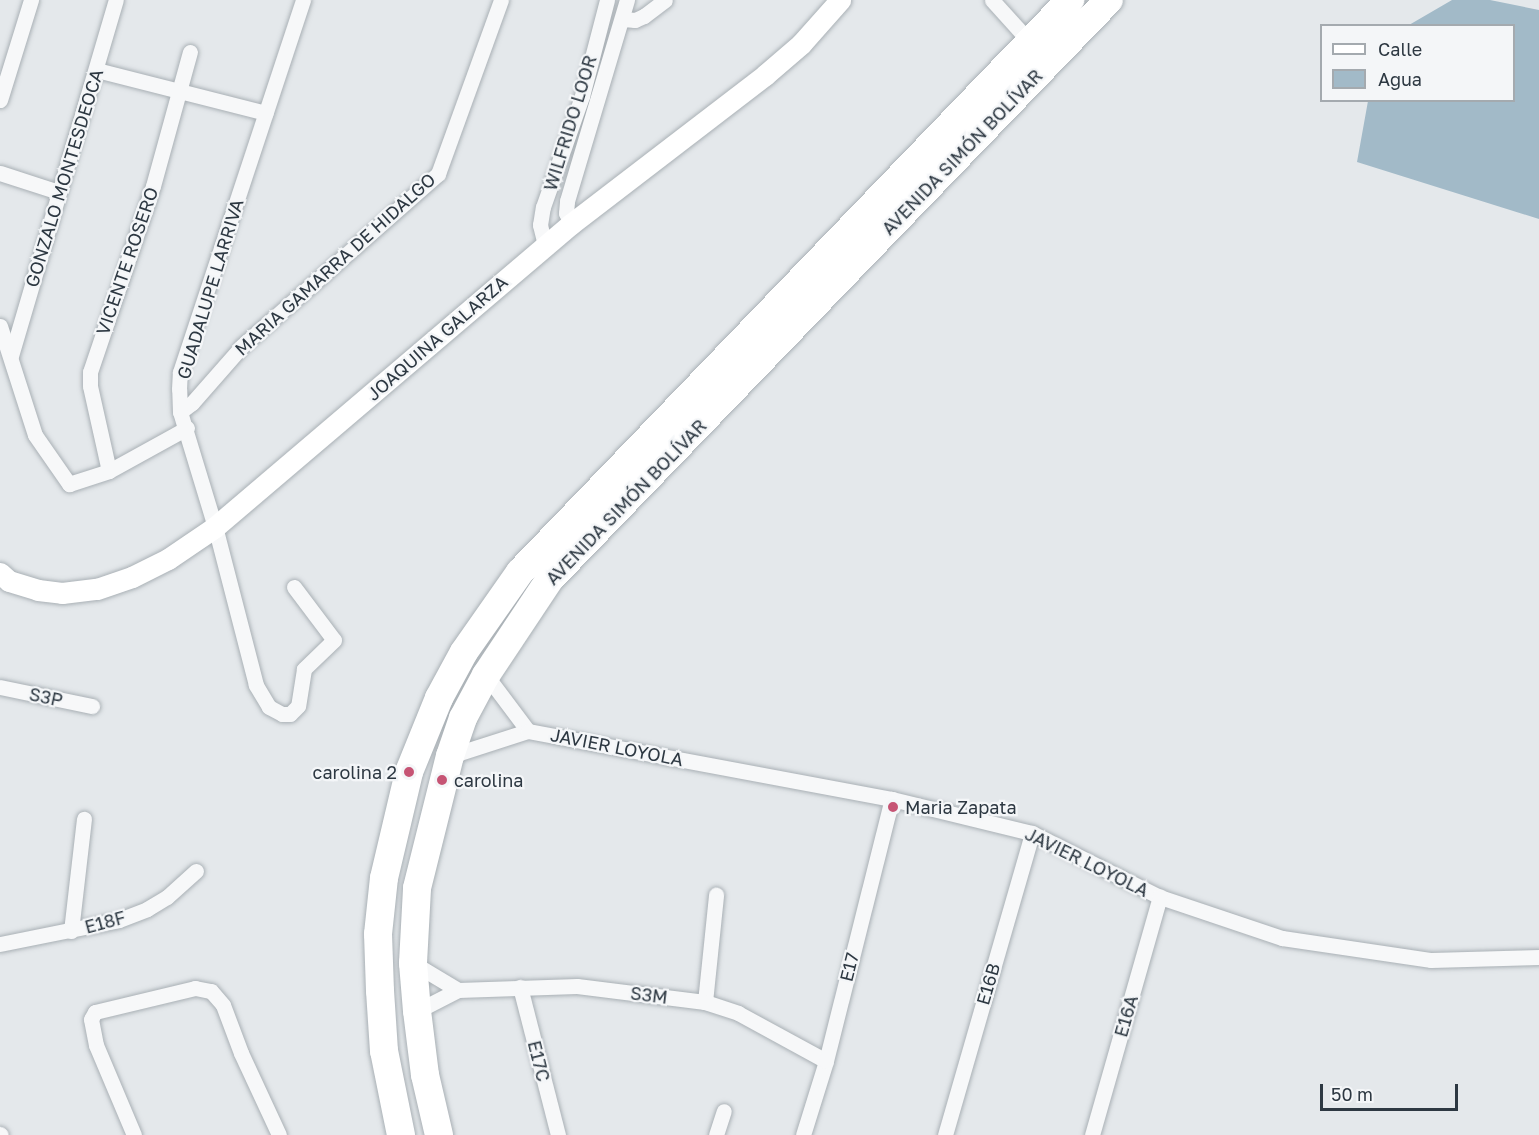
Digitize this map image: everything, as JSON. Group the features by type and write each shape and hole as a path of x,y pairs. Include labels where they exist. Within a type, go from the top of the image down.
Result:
{"highway":[{"name":"AVENIDA SIMÓN BOLÍVAR","path":"401,1135 384,1051 380,991 378,934 384,878 409,772 439,698 465,652 520,572 1070,0"},
{"name":"AVENIDA SIMÓN BOLÍVAR","path":"439,1135 425,1076 417,1011 414,963 417,888 450,756 463,718 486,675 549,580 1109,0"}],"street":[{"path":"0,100 30,0"},
{"name":"GONZALO MONTESDEOCA","path":"11,356 116,0"},
{"name":"GUADALUPE LARRIVA","path":"294,587 334,640 304,669 298,706 290,714 274,712 256,686 216,527 180,411 180,372 303,0"},
{"name":"MARIA GAMARRA DE HIDALGO","path":"180,411 192,403 234,354 438,174 501,0"},
{"name":"WILFRIDO LOOR","path":"545,246 540,225 543,207 582,96 607,0"},
{"name":"WILFRIDO LOOR","path":"571,224 566,213 567,201 627,0"},
{"path":"623,19 634,20 644,16 664,0"},
{"name":"JOAQUINA GALARZA","path":"3,579 38,590 62,593 97,589 132,577 168,559 216,527 571,224 765,75 801,44 840,0"},
{"path":"992,0 1030,42"},
{"name":"VICENTE ROSERO","path":"110,471 90,386 90,372 153,186 190,52"},
{"path":"97,70 266,113"},
{"path":"0,173 59,192"},
{"path":"0,326 35,435 67,483 74,484 110,471 187,428"},
{"name":"JAVIER LOYOLA","path":"486,675 528,730"},
{"name":"S3P","path":"0,687 92,706"},
{"name":"JAVIER LOYOLA","path":"450,756 528,730 892,799 1032,833 1160,897 1282,938 1431,960 1539,957"},
{"name":"E17","path":"803,1135 826,1061 892,799"},
{"path":"71,931 84,819"},
{"name":"E16B","path":"945,1135 1032,833"},
{"name":"E18F","path":"0,944 119,920 147,909 167,897 196,871"},
{"path":"705,1002 716,895"},
{"name":"E16A","path":"1092,1135 1160,897"},
{"path":"414,963 458,990"},
{"name":"S3M","path":"417,1011 458,990 577,986 705,1002 738,1013 826,1061"},
{"name":"E17C","path":"520,987 558,1135"},
{"path":"134,1135 96,1045 91,1019 95,1012 195,988 211,991 223,1005 241,1053 279,1135"},
{"path":"716,1135 724,1111"}],"water":[{"path":"1452,0 1490,0 1539,10 1539,219 1357,162 1368,102 1515,102 1515,24 1411,24"}],"place":[{"name":"carolina 2","path":"409,772"},
{"name":"carolina","path":"442,780"},
{"name":"Maria Zapata","path":"893,807"}]}
